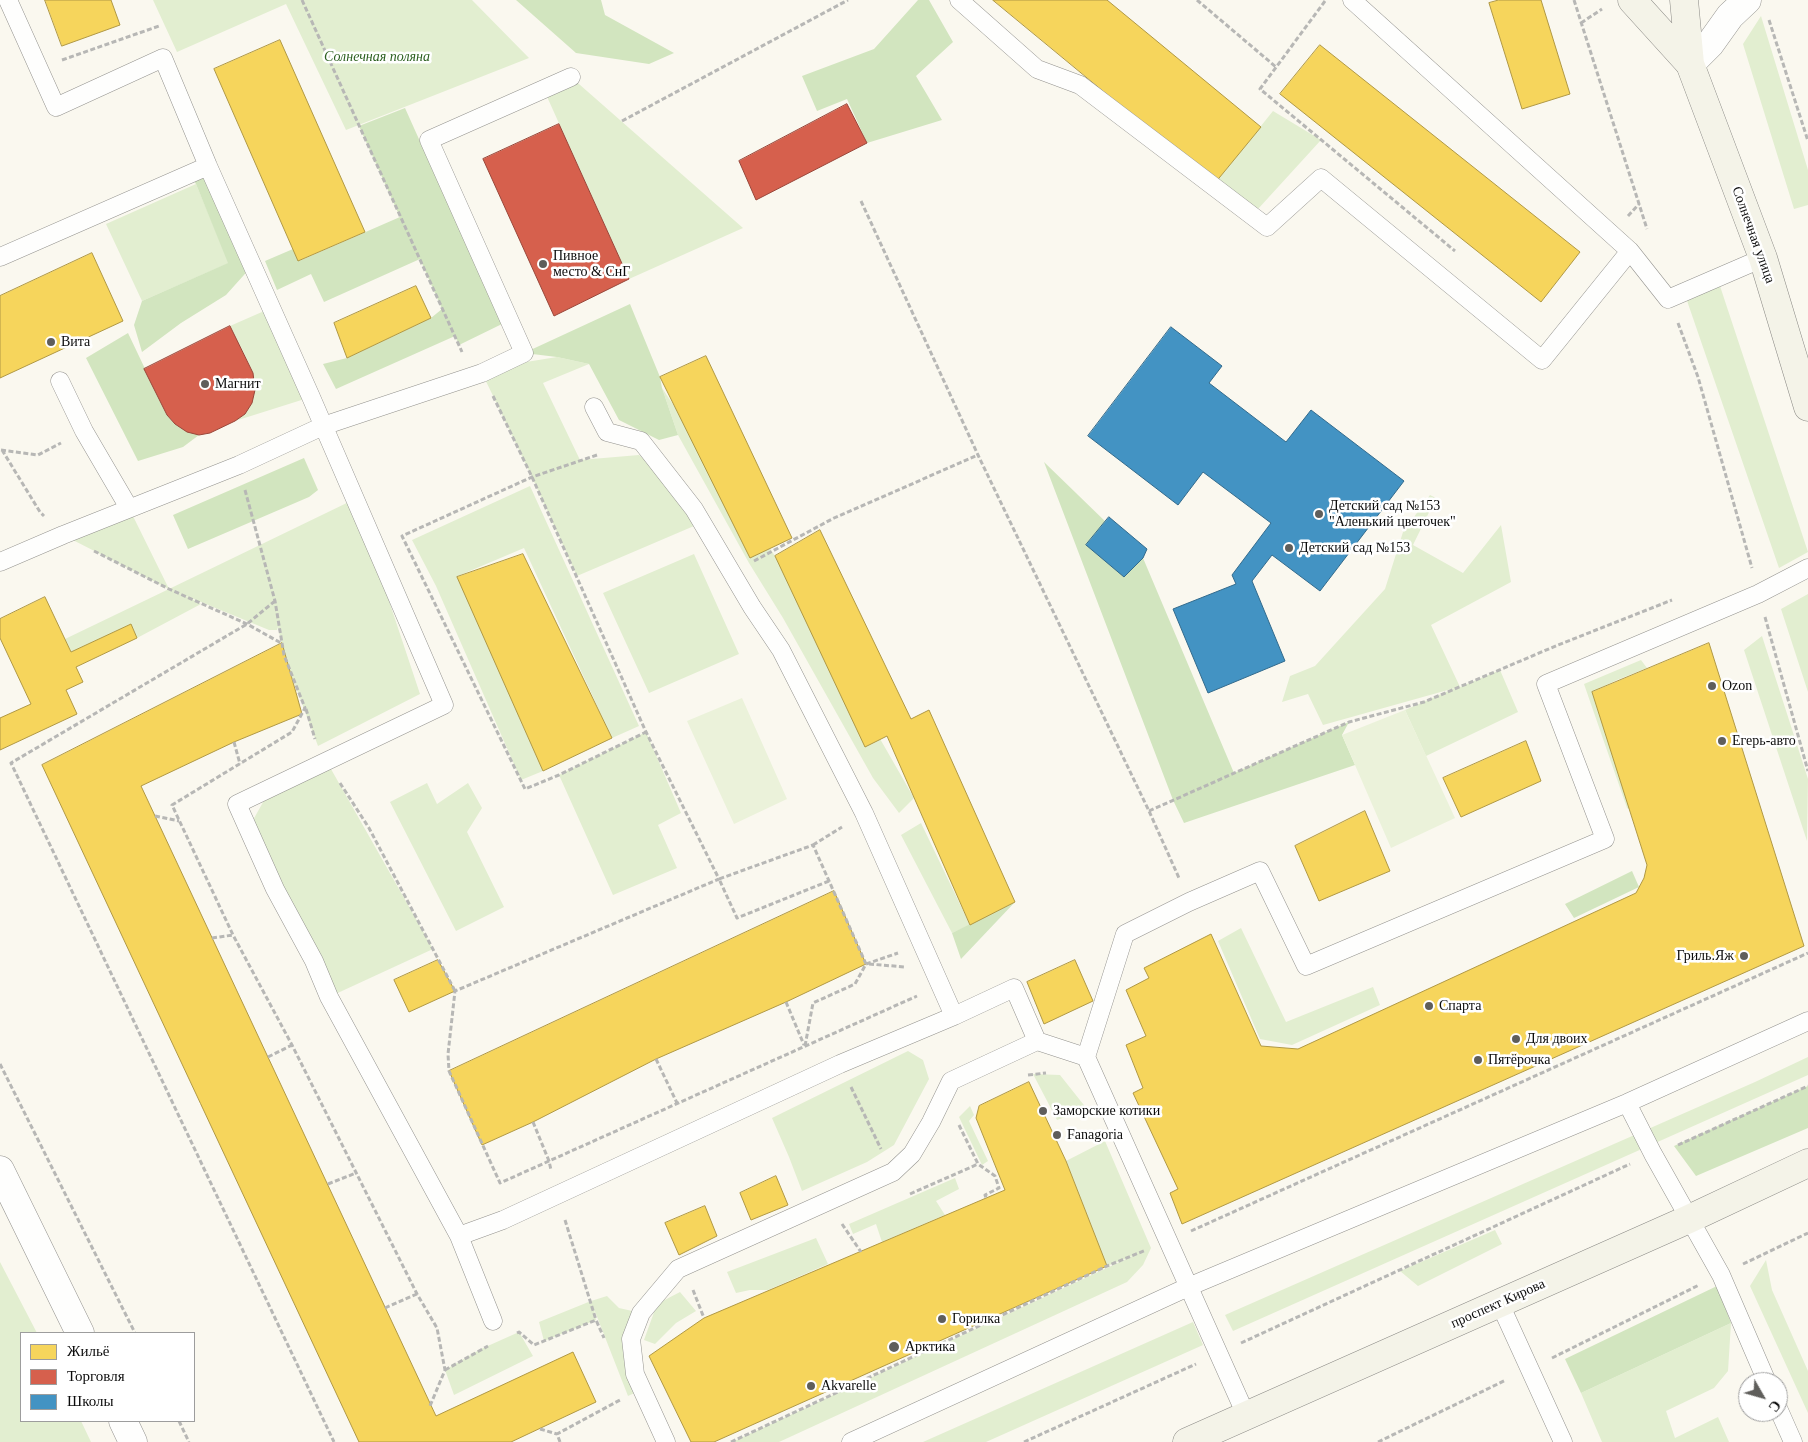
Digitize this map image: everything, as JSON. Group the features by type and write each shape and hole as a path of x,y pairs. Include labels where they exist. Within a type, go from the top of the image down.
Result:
{"street":[{"name":"Солнечная улица","path":"1684,0 1690,64 1763,258 1808,407"},
{"path":"1690,64 1710,44 1730,16 1747,0"},
{"name":"Солнечная улица","path":"1620,2 1690,64"},
{"name":"проспект Кирова","path":"1187,1442 1500,1304 1808,1163"},
{"path":"0,1170 80,1332"},
{"path":"123,1422 133,1442"}],"lane":[{"path":"8,0 56,107 163,58 208,166 444,705 237,804 275,889 314,960 330,997 459,1236 493,1321"},
{"path":"960,0 1037,69 1080,85 1267,226 1321,178 1542,360 1630,251"},
{"path":"1352,0 1630,251 1668,299 1763,258"},
{"path":"0,562 63,534 238,465 323,426 477,375 524,353 429,140 571,78"},
{"path":"0,257 208,166"},
{"path":"60,381 84,431 129,508"},
{"path":"594,407 607,432 641,441 679,490 713,539 752,606 781,650 864,813 954,1016"},
{"path":"1246,1415 1086,1057 1125,934 1189,902 1260,871 1306,966 1605,839 1546,684 1758,594 1808,568"},
{"path":"459,1236 503,1220 557,1193 840,1064 954,1016 1014,988 1036,1041"},
{"path":"851,1442 1188,1287 1627,1103 1808,1020"},
{"path":"666,1442 635,1374 631,1339 641,1314 678,1269 893,1172 912,1154 931,1122 951,1081 1036,1041 1086,1057"},
{"path":"1627,1103 1653,1154 1721,1275 1763,1372"},
{"path":"1500,1304 1563,1442"},
{"path":"1784,1422 1793,1442"}],"path":[{"path":"302,0 477,375 532,477 646,732 737,918 829,881"},
{"path":"622,121 848,0"},
{"path":"1197,0 1276,67"},
{"path":"1326,0 1260,89 1458,254"},
{"path":"1574,0 1648,232"},
{"path":"1581,24 1620,2"},
{"path":"54,62 159,26"},
{"path":"1773,31 1808,141"},
{"path":"861,201 978,455 1149,811 1189,902"},
{"path":"1613,235 1638,204"},
{"path":"1668,299 1698,377 1808,771"},
{"path":"1,450 38,455 84,431"},
{"path":"1,450 40,512 63,534 169,589 247,624 282,644"},
{"path":"749,563 834,518 978,455"},
{"path":"532,477 402,536 525,789 646,732"},
{"path":"1149,811 1349,722 1424,702 1558,645 1678,598"},
{"path":"275,601 247,624 11,763 334,1442"},
{"path":"306,708 318,746 368,828 455,991 448,1054 449,1071 500,1183 940,986"},
{"path":"234,742 240,764"},
{"path":"155,816 179,821"},
{"path":"455,991 719,879 812,845 866,964"},
{"path":"212,938 233,935"},
{"path":"731,1442 1107,1266 1168,1241 1808,953"},
{"path":"866,964 932,968"},
{"path":"805,1046 813,1003 855,984 866,964"},
{"path":"786,1002 805,1046 840,1064 893,1172"},
{"path":"268,1057 292,1045"},
{"path":"656,1058 677,1103"},
{"path":"0,1064 134,1332"},
{"path":"1026,1075 1049,1072"},
{"path":"1024,1442 1653,1154 1808,1086"},
{"path":"533,1122 549,1161 596,1320 607,1345"},
{"path":"958,1123 978,1164 995,1176 1000,1188 985,1195 986,1198"},
{"path":"328,1184 356,1173"},
{"path":"842,1223 861,1252"},
{"path":"1378,1442 1808,1233"},
{"path":"692,1288 704,1318"},
{"path":"385,1308 417,1294"},
{"path":"511,1335 519,1332 534,1345 596,1320"},
{"path":"430,1406 445,1370 496,1342"},
{"path":"540,1429 557,1434 628,1396"},
{"path":"179,1422 189,1442"},
{"path":"557,1434 560,1442"}],"green space":[{"name":"Солнечная поляна","path":"153,0 472,0 529,58 346,130 286,4 177,52"},
{"path":"516,0 601,0 605,15 674,53 649,64 576,53"},
{"path":"918,0 929,0 953,42 916,76 942,120 867,143 847,99 817,111 802,76 874,49"},
{"path":"1761,16 1808,170 1808,205 1794,209 1743,44"},
{"path":"571,77 743,228 629,279 544,90"},
{"path":"405,108 502,324 459,345 455,336 336,389 323,364 347,358 431,318 442,309 420,259 324,302 311,274 277,290 265,261 293,249 299,261 400,217 359,126"},
{"path":"1273,111 1321,140 1258,209 1215,183"},
{"path":"208,166 252,266 226,295 181,323 142,352 134,325 142,301 228,263 196,184 189,174"},
{"path":"196,184 229,263 142,301 106,224"},
{"path":"1717,277 1808,552 1779,568 1684,292"},
{"path":"630,304 660,377 678,435 659,440 619,420 589,364 557,357 524,353"},
{"path":"271,308 311,397 235,421 246,410 252,398 254,387 248,363 230,326"},
{"path":"128,333 167,415 175,424 199,435 183,447 138,461 86,358"},
{"path":"557,357 589,364 543,383 580,460 639,455 674,484 701,523 577,576 482,373 520,363"},
{"path":"662,388 775,556 914,798 899,813 873,778 783,618 749,563 678,435"},
{"path":"304,458 318,490 309,497 188,549 173,515"},
{"path":"1044,462 1143,558 1234,773 1349,722 1342,735 1355,765 1184,823 1173,800"},
{"path":"530,486 639,726 612,738 524,548 458,576 543,771 521,780 436,586 412,540"},
{"path":"1430,495 1436,498 1413,545 1463,573 1501,525 1511,582 1431,625 1460,687 1500,670 1518,712 1426,756 1405,710 1455,688 1323,725 1308,694 1282,702 1290,676 1315,666 1385,589 1403,532"},
{"path":"355,499 420,694 318,746 284,655 278,627 277,630 269,630 184,595 201,604 137,638 131,624 71,652 65,639"},
{"path":"129,508 169,589 63,535"},
{"path":"694,554 739,654 649,693 603,593"},
{"path":"1808,594 1808,692 1781,609"},
{"path":"1762,636 1808,779 1807,841 1744,650"},
{"path":"1641,660 1647,668 1592,692 1639,816 1627,808 1584,684"},
{"path":"742,698 787,799 734,824 687,721"},
{"path":"1405,710 1455,818 1391,848 1342,735"},
{"path":"646,732 681,813 658,825 677,868 613,895 559,775"},
{"path":"327,762 433,949 329,997 248,829 271,788"},
{"path":"427,783 437,804 468,783 482,808 467,832 504,907 456,931 390,802"},
{"path":"921,823 970,925 952,933 901,835"},
{"path":"1632,871 1639,887 1574,918 1565,904"},
{"path":"1015,902 961,959 952,933"},
{"path":"1241,928 1286,1022 1373,987 1380,1005 1292,1045 1260,1039 1218,941"},
{"path":"908,1051 923,1060 929,1079 894,1145 867,1162 802,1191 772,1118"},
{"path":"1808,1057 1808,1075 1233,1331 1225,1315 1755,1082"},
{"path":"1033,1074 1060,1075 1087,1109 1057,1120"},
{"path":"1808,1086 1808,1128 1696,1176 1674,1146"},
{"path":"970,1106 974,1115 969,1121 988,1161 982,1165 959,1117"},
{"path":"1105,1141 1151,1248 1143,1265 1127,1282 779,1442 732,1442 1137,1254 1107,1266 1066,1161"},
{"path":"955,1178 959,1189 936,1201 945,1215 882,1242 876,1224 853,1234 849,1224"},
{"path":"1495,1230 1502,1244 1418,1286 1400,1271"},
{"path":"816,1238 828,1264 768,1290 750,1290 736,1293 727,1272"},
{"path":"1766,1260 1772,1290 1808,1371 1808,1413 1750,1286"},
{"path":"0,1262 36,1332 20,1332 20,1422 81,1422 91,1442 0,1442"},
{"path":"1717,1286 1731,1323 1581,1393 1565,1359"},
{"path":"680,1292 696,1311 676,1323 655,1344 644,1340 657,1304"},
{"path":"607,1296 619,1308 641,1313 634,1360 643,1389 628,1396 594,1309 596,1320 544,1341 539,1322"},
{"path":"1193,1322 1203,1345 986,1442 923,1442"},
{"path":"1731,1323 1728,1371 1714,1388 1666,1411 1675,1438 1718,1417 1729,1442 1602,1442 1581,1393"},
{"path":"519,1332 533,1356 454,1395 445,1370 481,1349"}],"building: Жильё":[{"path":"45,0 111,0 120,25 62,46"},
{"path":"993,0 1107,0 1261,127 1215,183"},
{"path":"1499,0 1541,0 1570,94 1522,109 1489,3"},
{"path":"280,40 365,232 298,261 214,69"},
{"path":"1320,45 1580,252 1541,302 1280,94"},
{"path":"92,253 123,321 0,378 0,296"},
{"path":"416,286 431,318 347,358 334,323"},
{"path":"706,356 792,538 750,558 660,377"},
{"path":"820,530 911,719 929,710 1015,902 970,925 887,736 865,747 775,556"},
{"path":"523,554 612,738 543,771 457,577"},
{"path":"45,597 71,652 131,624 137,638 76,667 83,682 66,690 77,714 0,750 0,718 31,704 0,638 0,619"},
{"path":"282,643 302,714 234,742 141,786 436,1416 573,1352 596,1402 511,1442 359,1442 42,765"},
{"path":"1709,643 1804,946 1182,1224 1170,1193 1178,1189 1133,1093 1143,1088 1126,1045 1146,1036 1126,990 1149,978 1144,968 1211,934 1261,1046 1298,1049 1636,893 1644,878 1647,865 1592,692"},
{"path":"1526,741 1541,781 1461,817 1443,778"},
{"path":"1365,811 1390,871 1319,901 1295,846"},
{"path":"834,891 866,964 786,1002 656,1059 533,1122 482,1145 449,1071"},
{"path":"438,960 455,991 409,1012 394,980"},
{"path":"1075,960 1093,1001 1044,1024 1027,982"},
{"path":"1029,1082 1066,1161 1107,1266 714,1442 691,1442 649,1356 704,1318 1005,1190 976,1118 979,1106"},
{"path":"776,1176 788,1205 751,1220 740,1193"},
{"path":"705,1206 717,1236 679,1255 665,1223"}],"building: Торговля":[{"path":"847,104 867,143 756,200 739,161"},
{"path":"559,124 629,279 554,316 483,159"},
{"path":"230,326 253,373 255,390 252,403 245,414 210,433 199,435 187,432 175,424 167,415 144,369"}],"building: Школы":[{"name":"Детский сад №153 \"Аленький цветочек\"","path":"1171,327 1222,366 1209,383 1286,442 1311,410 1404,481 1320,591 1272,555 1252,581 1285,661 1208,693 1173,609 1236,584 1232,575 1271,523 1203,472 1178,505 1088,436"},
{"path":"1109,517 1147,549 1143,558 1124,577 1086,545"}],"place":[{"name":"Пивное место & СнГ","path":"543,264"},
{"name":"Вита","path":"51,342"},
{"name":"Магнит","path":"205,384"},
{"name":"Детский сад №153 \"Аленький цветочек\"","path":"1319,514"},
{"name":"Детский сад №153","path":"1289,548"},
{"name":"Ozon","path":"1712,686"},
{"name":"Егерь-авто","path":"1722,741"},
{"name":"Гриль.Яж","path":"1744,956"},
{"name":"Спарта","path":"1429,1006"},
{"name":"Для двоих","path":"1516,1039"},
{"name":"Пятёрочка","path":"1478,1060"},
{"name":"Заморские котики","path":"1043,1111"},
{"name":"Fanagoria","path":"1057,1135"},
{"name":"Горилка","path":"942,1319"},
{"name":"Арктика","path":"894,1347"},
{"name":"Akvarelle","path":"811,1386"}]}
